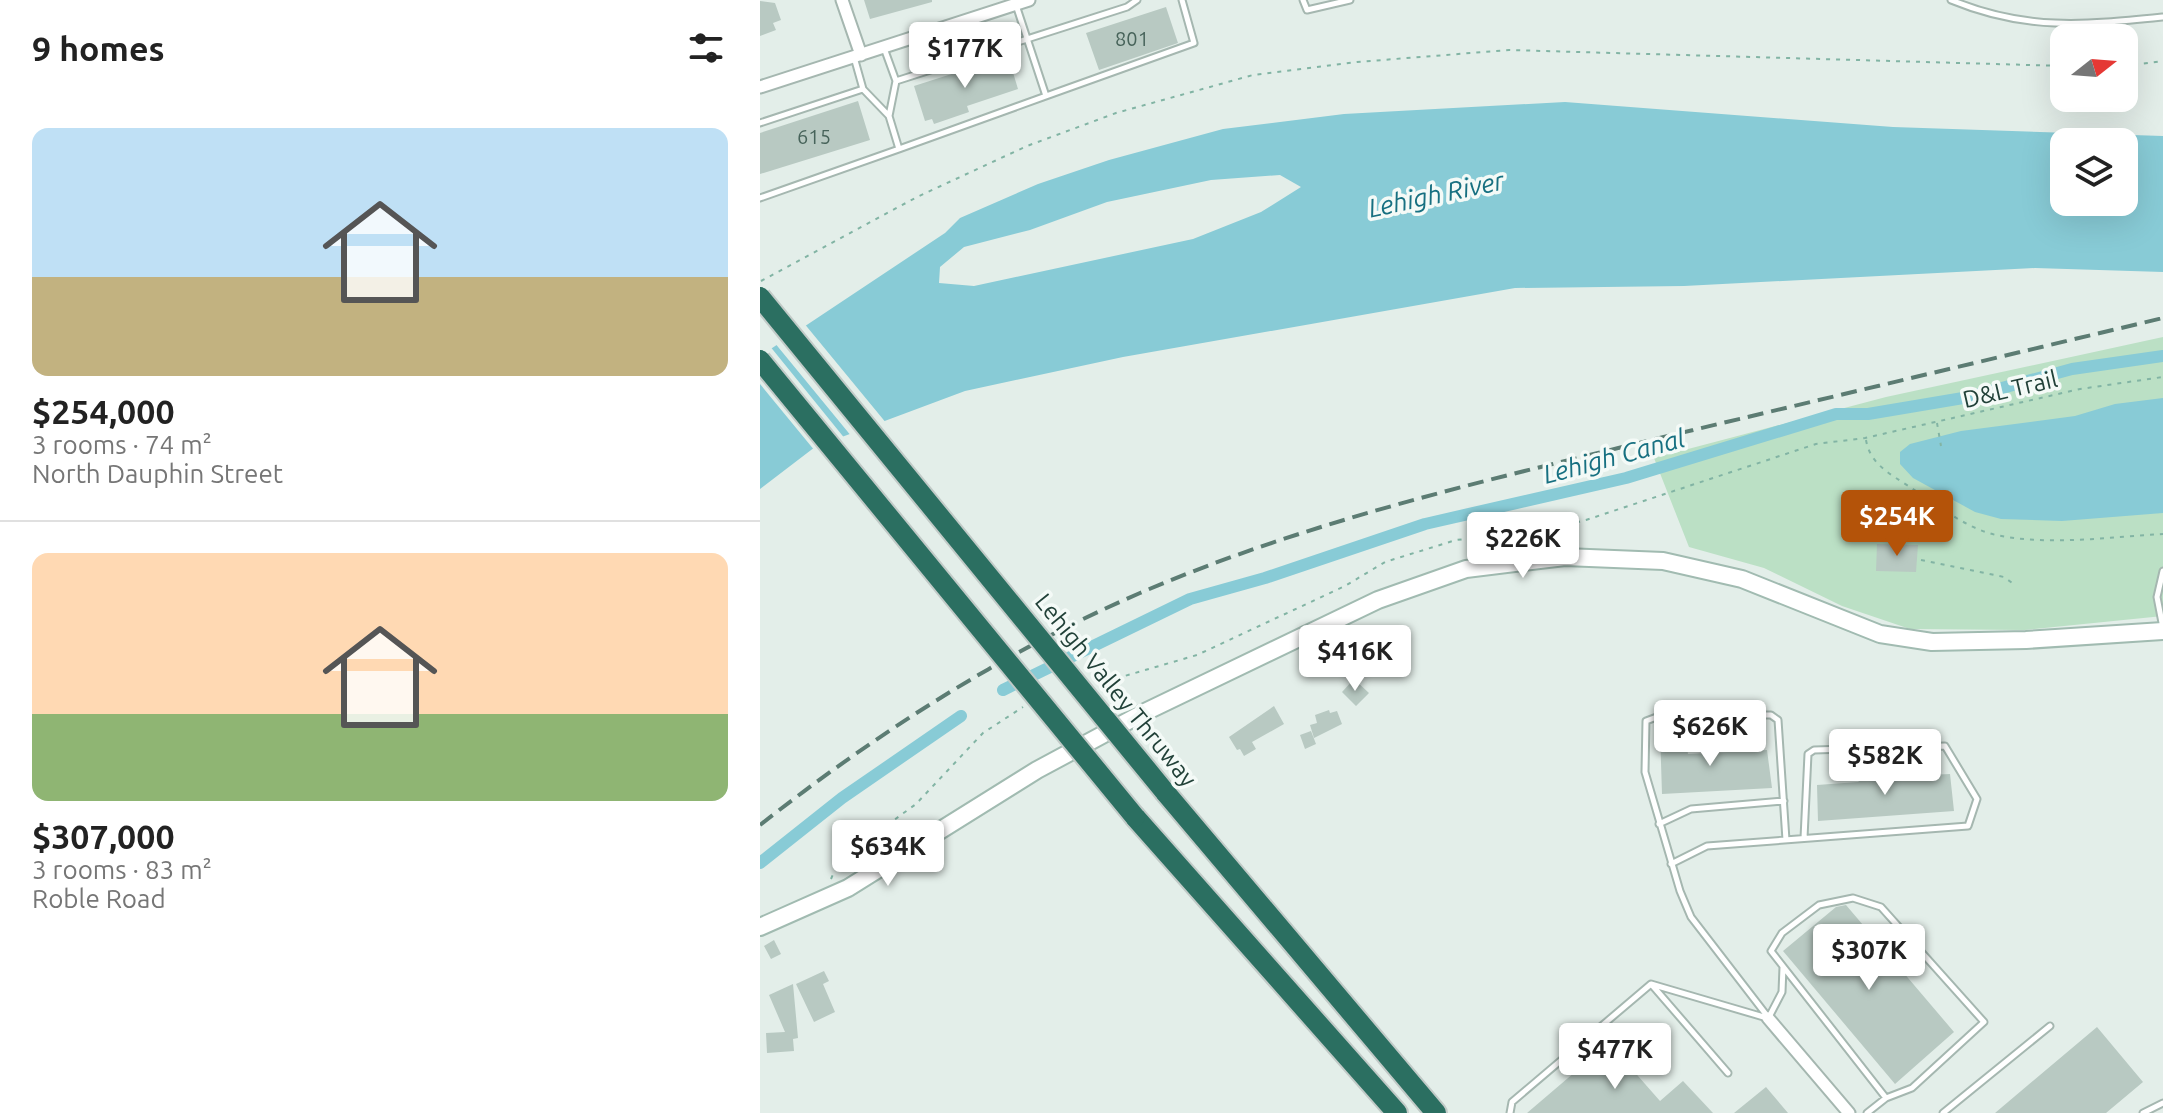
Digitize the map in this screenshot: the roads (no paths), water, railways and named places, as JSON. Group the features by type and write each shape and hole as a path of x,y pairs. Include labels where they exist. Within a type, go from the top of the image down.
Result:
{"highway":[{"name":"Lehigh Valley Thruway","path":"760,297 1165,792 1436,1113"},
{"path":"760,360 1135,817 1397,1113"}],"street":[{"path":"842,0 857,56"},
{"path":"760,87 1029,0"},
{"path":"760,927 848,888 1037,770 1143,713 1378,600 1466,569 1565,557 1625,557 1676,563 1742,579 1880,634 1932,642 2026,640 2163,630"},
{"path":"1768,1018 1849,1113"}],"lane":[{"path":"896,81 1127,7 1137,0"},
{"path":"760,198 1194,43 1182,0"},
{"path":"1303,0 1307,10 1350,0"},
{"path":"1951,0 2013,21 2063,24 2163,17"},
{"path":"1016,4 1046,96"},
{"path":"884,47 896,81 889,116"},
{"path":"857,56 863,89 889,116 899,149"},
{"path":"760,123 863,89"},
{"path":"2163,571 2157,597 2163,630"},
{"path":"1768,1018 1691,917 1671,864 1645,772 1644,731 1651,716 1771,715 1778,720 1786,840"},
{"path":"1671,864 1707,846 1968,826 1977,799 1945,746 1814,750 1808,754 1804,838"},
{"path":"1659,824 1691,809 1784,801"},
{"path":"1867,1113 1886,1098 1912,1088 1984,1022 1881,907 1853,898 1819,905 1782,933 1771,951 1886,1098"},
{"path":"1768,1018 1782,992 1783,967"},
{"path":"1651,984 1768,1018"},
{"path":"1651,984 1728,1073"},
{"path":"1510,1113 1512,1102 1651,984"},
{"path":"1943,1113 2050,1026"},
{"path":"2143,1113 2163,1103"}],"water":[{"name":"Lehigh River","path":"1565,102 1893,127 2050,132 2050,216 2138,216 2138,135 2163,136 2163,272 2035,268 1684,286 1515,288 1123,357 965,391 815,447 760,489 760,356 945,233 960,218 1038,184 1109,160 1223,129 1344,114","holes":["1280,175 1301,187 1261,212 1193,239 974,286 939,283 940,267 964,247 1030,230 1107,202 1211,180"]},
{"path":"2163,398 2163,513 2062,521 2001,519 1975,512 1913,478 1900,464 1900,452 1910,444 1961,431 2075,416 2115,404"}],"waterway":[{"name":"Lehigh Canal","path":"1003,690 1190,599 1265,578 1425,524 1626,478 1836,414 1868,414 1969,397 2072,369 2163,356"},
{"name":"Lehigh Canal","path":"760,863 842,798 961,716"}],"railway":[{"path":"760,825 849,758 990,668 1089,616 1202,568 1327,525 1454,489 2163,318"}]}
